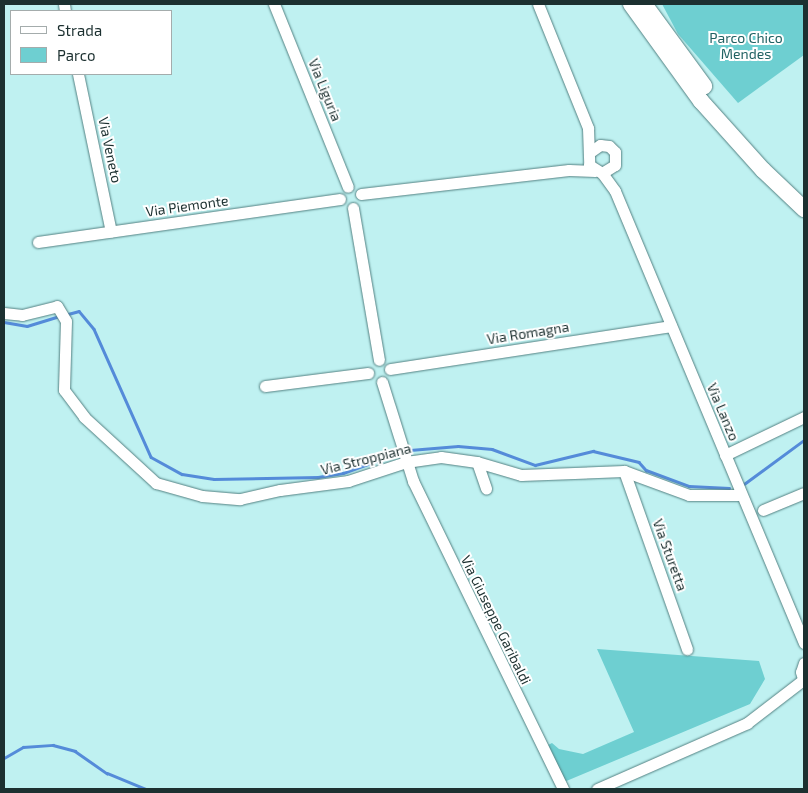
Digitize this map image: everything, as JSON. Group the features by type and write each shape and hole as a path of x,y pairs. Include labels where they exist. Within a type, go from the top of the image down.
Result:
{"highway":[{"path":"631,4 702,101 763,170 804,209"},
{"path":"644,4 712,96 804,194"}],"street":[{"name":"Via Liguria","path":"274,4 348,187"},
{"path":"538,4 588,128 589,154 603,171"},
{"name":"Via Veneto","path":"78,75 112,232"},
{"path":"353,208 344,206 340,199 341,193 348,187 360,194 569,170 603,171 616,160 615,152 588,128"},
{"path":"569,170 596,146 605,145"},
{"name":"Via Lanzo","path":"603,171 615,191 804,643"},
{"path":"353,208 360,201 360,194"},
{"name":"Via Piemonte","path":"38,242 340,199"},
{"path":"353,208 379,360"},
{"name":"Via Stroppiana","path":"4,313 22,315 57,306 66,321 64,390 90,423 156,483 202,496 240,500 280,490 348,481 406,462 441,457 476,462 521,475 624,471 689,495 741,495"},
{"name":"Via Romagna","path":"390,369 671,326"},
{"path":"379,360 385,362 390,369 387,378 382,382 372,380 368,373 371,363 379,360"},
{"path":"265,386 368,373"},
{"path":"382,382 406,462"},
{"path":"725,455 804,417"},
{"name":"Via Giuseppe Garibaldi","path":"406,462 562,787"},
{"path":"476,462 486,488"},
{"name":"Via Sturetta","path":"624,471 687,649"},
{"path":"763,510 804,493"},
{"path":"597,789 747,723 804,681 801,672 804,664"}],"green space":[{"name":"Parco Chico Mendes","path":"662,4 804,4 804,55 738,103 678,34"},
{"path":"597,649 759,661 765,679 750,704 564,782 546,746 552,743 559,749 583,754 634,732"}],"waterway":[{"path":"68,314 79,311 94,329 151,457 182,474 214,479 318,477 343,473 393,455"},
{"path":"4,322 27,326 57,317"},
{"path":"744,484 804,440"},
{"path":"410,450 458,446 492,449 535,465 593,451 639,462 646,470 689,486 729,488"},
{"path":"4,758 23,747 53,745 75,751 107,773 146,789"}]}
